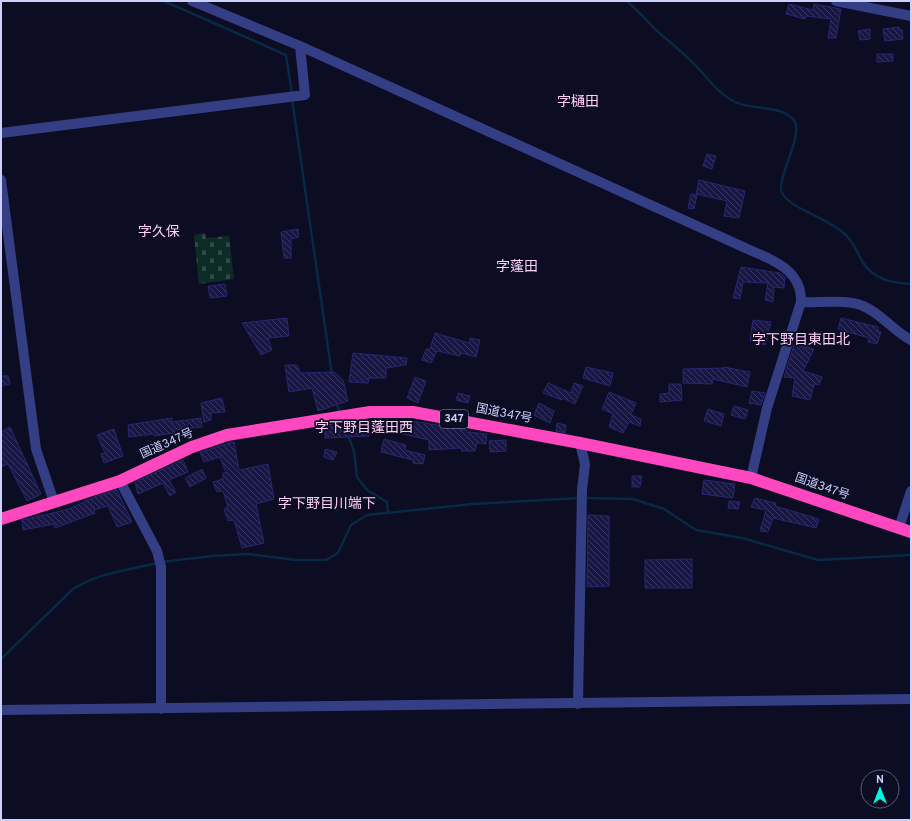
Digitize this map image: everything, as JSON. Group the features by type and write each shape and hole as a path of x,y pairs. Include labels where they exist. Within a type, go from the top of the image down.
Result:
{"highway":[{"name":"国道347号","path":"1,519 120,481 192,447 227,435 370,412 413,412 580,443 751,478 911,532"}],"street":[{"path":"192,1 300,46 771,259 785,268 797,281 801,291 801,302 767,408 751,478"},
{"path":"836,1 911,16"},
{"path":"1,133 305,95 300,46"},
{"path":"1,180 36,449 54,502"},
{"path":"801,302 854,303 863,306 879,316 896,331 911,340"},
{"path":"578,704 582,490 585,464 580,443"},
{"path":"120,481 144,525 160,563 161,709"},
{"path":"899,528 911,492"},
{"path":"1,710 578,704 911,698"}],"green space":[{"path":"205,233 206,238 229,236 234,279 199,284 194,235"}],"building":[{"path":"789,4 813,10 814,4 841,9 836,38 828,38 831,19 806,16 805,19 786,14"},
{"path":"899,27 899,30 902,30 903,39 885,41 883,29"},
{"path":"870,29 870,39 860,40 858,31"},
{"path":"877,54 893,54 893,61 877,62"},
{"path":"707,154 716,156 712,169 703,166"},
{"path":"699,180 745,191 739,218 724,216 727,201 696,194"},
{"path":"691,194 697,195 694,209 688,208"},
{"path":"298,229 299,237 291,239 291,258 284,258 281,232"},
{"path":"741,267 780,273 785,277 784,288 774,287 773,302 765,300 768,283 743,282 740,299 733,298"},
{"path":"225,284 227,296 210,298 208,286"},
{"path":"287,318 289,336 268,338 272,350 261,355 242,323"},
{"path":"841,318 878,327 878,331 881,332 877,344 868,342 869,338 838,329"},
{"path":"753,320 771,322 765,345 750,341"},
{"path":"435,333 469,343 470,338 480,340 476,357 461,353 460,356 437,351 431,363 422,360 426,349 430,349"},
{"path":"794,345 814,349 803,371 822,377 819,385 814,384 810,400 792,396 795,378 784,377"},
{"path":"353,353 407,358 406,365 386,368 386,378 369,378 368,383 349,382"},
{"path":"285,365 297,365 300,373 334,372 343,380 348,401 318,411 312,388 289,392"},
{"path":"586,367 613,373 610,386 583,378"},
{"path":"724,367 750,372 747,387 713,379 712,384 683,383 683,369"},
{"path":"1,376 8,376 10,384 1,386"},
{"path":"415,377 426,381 418,403 407,398"},
{"path":"548,383 571,393 574,383 583,386 575,404 563,398 562,400 543,393"},
{"path":"669,384 681,384 682,400 660,402 660,394 669,393"},
{"path":"752,391 765,393 761,405 749,403"},
{"path":"609,392 636,403 631,415 641,419 640,426 629,422 623,433 609,427 613,414 602,409"},
{"path":"458,393 470,396 468,403 456,400"},
{"path":"222,398 225,412 211,413 211,420 204,422 201,403"},
{"path":"539,403 554,411 550,423 534,415"},
{"path":"734,406 748,410 745,419 731,415"},
{"path":"708,409 724,414 721,426 704,421"},
{"path":"172,418 172,422 201,418 202,427 174,430 175,433 154,436 154,434 129,437 128,425"},
{"path":"405,420 467,430 467,432 487,434 486,444 477,443 475,451 462,451 461,448 429,450 429,440 403,434"},
{"path":"557,423 566,425 565,433 556,431"},
{"path":"369,424 369,436 325,438 325,427"},
{"path":"10,427 41,494 27,501 8,464 1,467 1,432"},
{"path":"114,429 123,456 104,463 101,454 105,453 97,435"},
{"path":"384,439 406,445 405,450 425,455 423,464 413,463 413,460 381,452"},
{"path":"506,440 506,451 490,452 489,441"},
{"path":"234,442 239,470 268,464 274,499 256,504 264,543 242,548 234,520 228,521 224,509 228,507 223,491 217,492 213,482 223,479 223,473 226,473 220,457 204,462 200,452"},
{"path":"325,449 337,452 333,460 324,457"},
{"path":"183,460 188,472 169,480 176,492 170,496 163,483 138,494 135,482"},
{"path":"202,469 206,478 190,487 185,478"},
{"path":"632,476 642,476 640,487 632,487"},
{"path":"704,480 735,484 733,498 702,494"},
{"path":"117,490 132,522 117,527 108,506 94,510 95,513 55,528 54,524 23,530 22,520 69,509 94,497"},
{"path":"755,498 776,503 775,506 819,519 816,528 773,518 768,532 760,531 766,510 751,507"},
{"path":"729,501 740,502 738,509 728,508"},
{"path":"588,515 609,516 609,586 587,587"},
{"path":"692,559 692,588 645,588 645,560"}],"waterway":[{"path":"164,1 286,55 292,94"},
{"path":"627,1 655,29 687,57 721,93 740,104 780,111 793,119 796,125 796,133 784,172 781,189 782,193 797,207 829,223 846,235 866,267 871,272 883,279 896,283 911,284"},
{"path":"292,99 332,375"},
{"path":"336,403 340,413"},
{"path":"348,435 354,451 357,477 367,490 387,502 388,512"},
{"path":"162,562 212,556 247,554 296,560 326,560 338,553 351,525 367,515 473,504 579,498"},
{"path":"584,498 633,499 664,509 696,530 742,538 818,560 911,555"},
{"path":"1,659 73,589 93,579 124,570 157,563"}],"district":[{"name":"字樋田","path":"578,102"},
{"name":"字久保","path":"159,232"},
{"name":"字蓬田","path":"517,267"},
{"name":"字下野目東田北","path":"801,340"},
{"name":"字下野目蓬田西","path":"364,428"},
{"name":"字下野目川端下","path":"327,504"}]}
